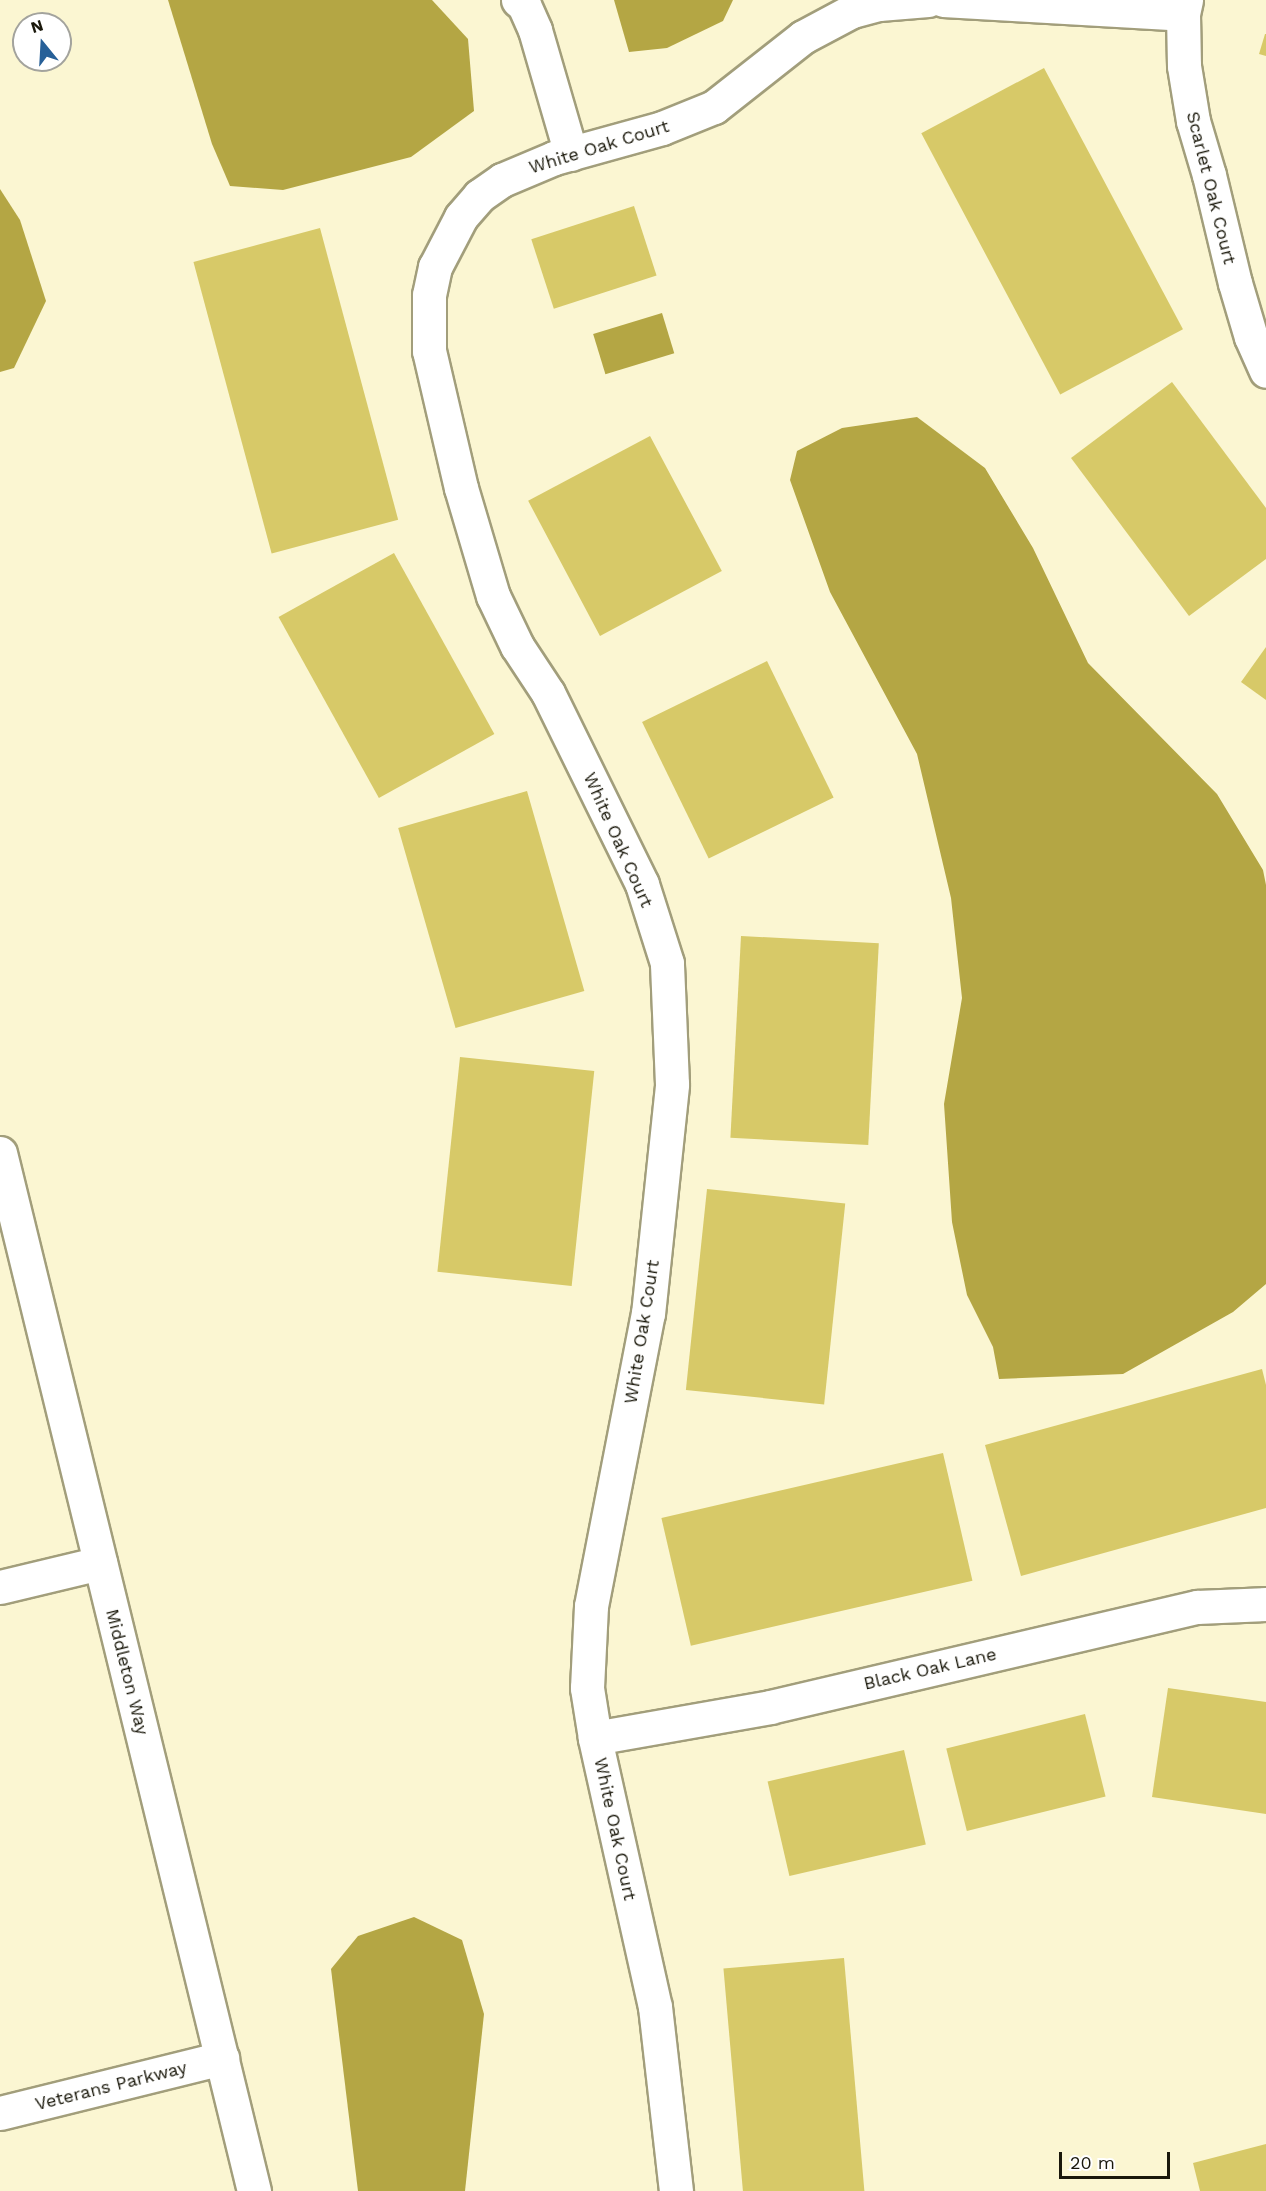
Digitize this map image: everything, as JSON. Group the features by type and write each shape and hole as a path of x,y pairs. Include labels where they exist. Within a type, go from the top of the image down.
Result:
{"street":[{"name":"White Oak Court","path":"676,2191 655,2007 595,1738 587,1688 591,1606 648,1314 672,1083 667,963 637,873 548,693 517,646 493,596 461,488 429,351 427,323 429,295 435,267 461,217 479,196 502,180 527,168 662,128 714,107 802,37 852,12 879,4 928,0"},
{"path":"943,0 1185,7"},
{"path":"522,2 535,30 572,154"},
{"name":"Scarlet Oak Court","path":"1185,7 1184,66 1193,121 1209,175 1235,284 1251,337 1266,371"},
{"name":"Middleton Way","path":"0,1153 254,2191"},
{"path":"0,1587 100,1563"},
{"name":"Black Oak Lane","path":"595,1738 770,1707 1197,1607 1266,1604"},
{"name":"Veterans Parkway","path":"0,2113 222,2058"}],"shaded area":[{"path":"168,0 432,0 468,39 474,111 411,157 283,190 230,186 212,144"},
{"path":"614,0 733,0 723,21 667,48 629,52"},
{"path":"0,189 20,220 46,301 14,368 0,372"},
{"path":"662,313 674,353 605,374 593,334"},
{"path":"917,417 985,468 1033,548 1088,663 1217,794 1263,870 1266,885 1266,1284 1233,1312 1123,1374 999,1379 993,1347 967,1295 952,1222 944,1104 962,998 951,898 917,754 830,592 790,480 797,451 842,428"},
{"path":"414,1917 462,1940 484,2014 465,2191 358,2191 331,1969 358,1936"}],"building":[{"path":"1266,34 1266,56 1259,54"},
{"path":"1044,68 1183,329 1060,395 921,133"},
{"path":"634,206 657,275 554,309 531,239"},
{"path":"320,228 398,520 272,554 193,262"},
{"path":"1172,382 1266,508 1266,559 1189,616 1071,458"},
{"path":"650,436 722,571 600,636 528,501"},
{"path":"394,553 494,734 379,798 279,617"},
{"path":"1266,647 1266,700 1241,682"},
{"path":"767,661 834,798 709,859 642,722"},
{"path":"527,791 584,991 456,1028 398,828"},
{"path":"741,936 879,943 868,1145 730,1138"},
{"path":"460,1057 594,1071 572,1286 437,1272"},
{"path":"707,1189 845,1204 824,1404 686,1390"},
{"path":"1262,1369 1266,1385 1266,1508 1021,1576 985,1445"},
{"path":"943,1453 972,1581 691,1646 661,1518"},
{"path":"1168,1688 1266,1702 1266,1814 1152,1797"},
{"path":"1085,1714 1106,1796 967,1831 946,1749"},
{"path":"904,1750 926,1845 789,1876 768,1781"},
{"path":"844,1958 864,2191 743,2191 723,1969"},
{"path":"1266,2144 1266,2191 1200,2191 1193,2163"}]}
